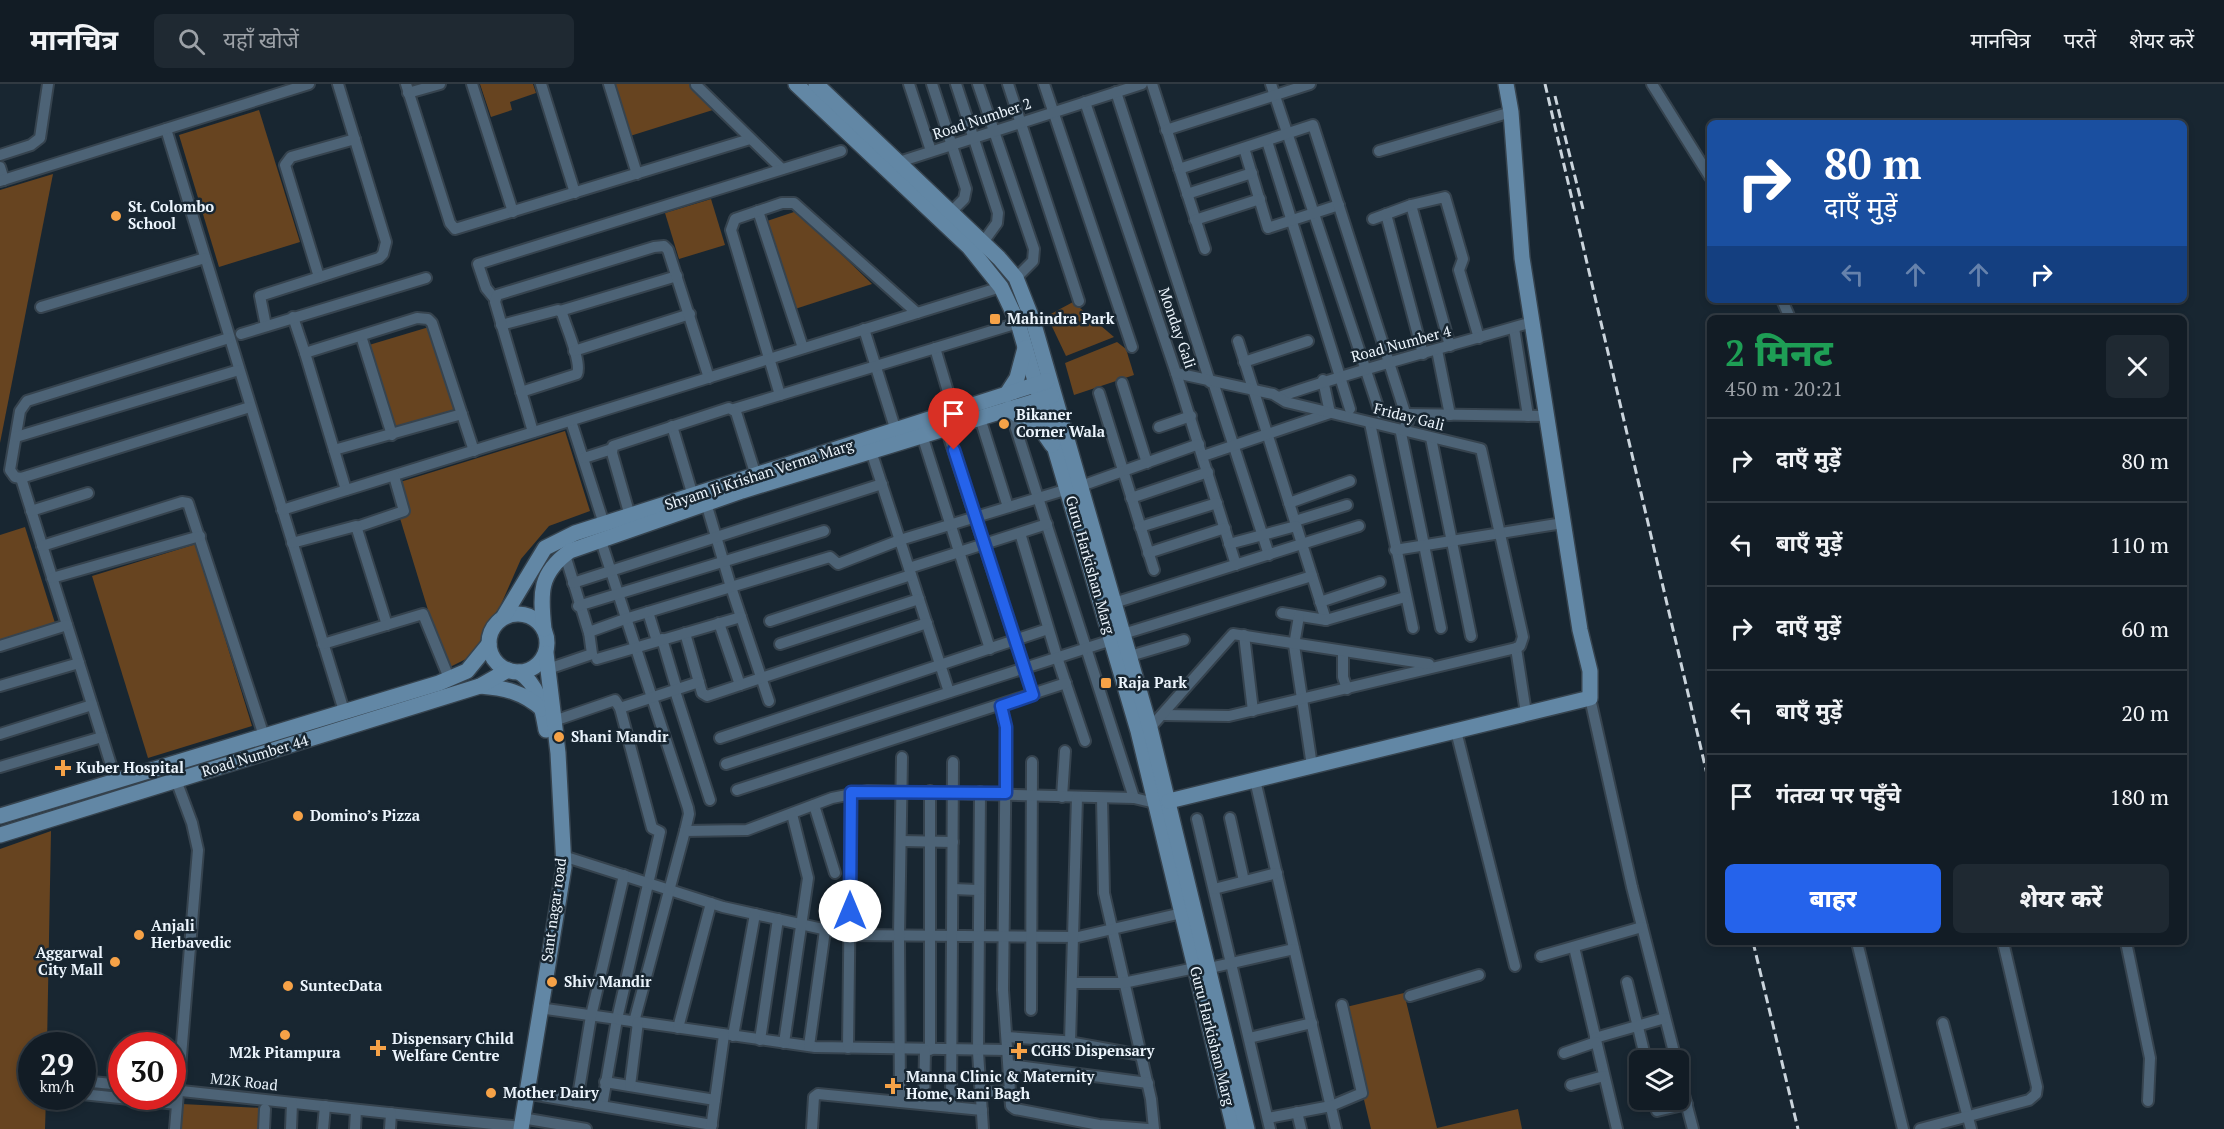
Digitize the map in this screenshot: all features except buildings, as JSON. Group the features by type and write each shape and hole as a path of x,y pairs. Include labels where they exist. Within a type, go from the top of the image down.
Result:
{"street":[{"path":"0,155 31,145 40,138 48,84"},
{"path":"0,167 2,181 309,84"},
{"path":"266,326 260,296 379,258 385,249 386,242 338,84"},
{"path":"440,84 407,88 452,227 459,229 750,139"},
{"path":"472,84 513,212"},
{"path":"542,84 575,193"},
{"path":"609,84 636,174"},
{"name":"Guru Harkishan Marg","path":"796,84 969,247 1001,287 1018,322 1046,389 1075,488 1162,804 1203,968 1247,1129"},
{"path":"909,84 931,151"},
{"path":"932,84 966,194 952,211"},
{"path":"956,84 998,213 997,223 984,241"},
{"path":"978,84 1034,249 1033,261 1016,278"},
{"path":"1008,84 1079,301"},
{"path":"1044,84 1132,347"},
{"name":"Road Number 2","path":"899,162 1142,84"},
{"path":"1152,84 1205,249"},
{"path":"1272,84 1380,413"},
{"path":"1166,130 1310,84"},
{"path":"1506,84 1511,112 1522,258 1563,523 1590,671 1590,698 1642,927 1673,1050"},
{"path":"1652,84 1707,172"},
{"path":"696,85 783,169"},
{"name":"Guru Harkishan Marg","path":"822,86 984,241 1016,278 1034,321 1058,455 1075,488 1114,603 1117,637 1130,656 1150,728 1182,913 1203,968 1234,1129"},
{"path":"1116,92 1269,555"},
{"name":"Monday Gali","path":"1085,102 1191,416 1236,565"},
{"path":"1378,151 1511,112"},
{"path":"1179,170 1314,125 1409,424 1401,432 1440,628"},
{"path":"166,129 344,711"},
{"path":"319,277 285,165 291,157 355,139"},
{"path":"1267,141 1350,409"},
{"path":"1244,148 1268,228 1339,205"},
{"path":"533,432 495,299 486,288 478,264 842,151"},
{"path":"1187,194 1252,173"},
{"path":"1373,219 1440,196 1446,199 1463,259 1459,270 1479,338"},
{"path":"1195,220 1260,199"},
{"path":"780,394 731,226 735,219 782,203 794,203 917,313"},
{"path":"1411,205 1450,346"},
{"path":"758,211 803,348"},
{"path":"1386,214 1423,354"},
{"path":"495,299 497,295 660,245 668,250 709,378"},
{"path":"41,307 205,258"},
{"path":"501,325 560,311 677,276"},
{"path":"241,334 426,278"},
{"path":"282,510 1001,287"},
{"path":"521,392 577,374 579,367 560,311"},
{"path":"574,351 690,314"},
{"path":"293,317 346,490"},
{"path":"305,353 417,318 428,319 432,322 474,451"},
{"path":"584,458 612,449 617,444 729,408 734,409 1018,322"},
{"name":"Road Number 4","path":"1279,396 1323,380 1366,371 1532,322"},
{"path":"1514,328 1528,416"},
{"path":"864,329 896,431"},
{"path":"361,336 392,435"},
{"path":"229,338 31,398 23,404 20,411 10,470 12,475 21,478 250,407"},
{"path":"1238,341 1326,620"},
{"path":"1244,362 1308,341"},
{"path":"1025,342 1023,363 1008,402 1134,798"},
{"path":"935,348 954,412"},
{"path":"1437,350 1450,415"},
{"path":"15,437 239,370"},
{"name":"Friday Gali","path":"1176,373 1279,396 1286,402 1401,432 1481,449 1499,533"},
{"path":"1203,456 1330,413 1323,380"},
{"path":"1122,383 1147,463"},
{"name":"Shyam Ji Krishan Verma Marg","path":"544,629 543,587 552,564 565,555 756,476 954,412 1008,402 1046,389"},
{"path":"1099,393 1154,570"},
{"path":"1008,402 1044,432 1058,455"},
{"name":"Shyam Ji Krishan Verma Marg","path":"504,616 545,548 575,533 871,451 980,418 1008,402"},
{"path":"734,409 756,476"},
{"path":"334,450 462,414"},
{"path":"1406,414 1546,416"},
{"path":"1159,427 1191,416"},
{"path":"980,418 1008,507"},
{"path":"571,421 604,524"},
{"path":"1370,423 1413,628"},
{"path":"672,426 700,500 717,537 731,587 770,700"},
{"path":"946,428 1033,695"},
{"path":"922,435 990,649"},
{"path":"1431,438 1471,636"},
{"path":"588,633 625,619 830,557 838,564 900,540 1075,488 1199,444"},
{"path":"612,449 630,516"},
{"path":"871,451 949,692"},
{"path":"1131,498 1208,472"},
{"path":"292,543 353,525 357,527 404,511 394,476"},
{"path":"21,478 116,781"},
{"path":"1289,504 1350,482"},
{"path":"573,583 882,484"},
{"path":"31,511 88,493"},
{"path":"42,546 182,502 191,506 264,736"},
{"path":"1140,527 1217,503"},
{"path":"1229,544 1262,535 1347,505"},
{"path":"1395,550 1563,523"},
{"path":"770,621 958,552 1047,524"},
{"path":"1114,603 1359,526"},
{"path":"357,527 387,624"},
{"path":"1148,553 1225,528"},
{"path":"578,606 824,531"},
{"path":"1020,533 1048,629 1085,741"},
{"path":"1163,715 1229,716 1302,701 1435,665 1520,646 1522,637 1499,533"},
{"path":"52,578 200,536"},
{"path":"601,541 689,814 636,1022 630,1086"},
{"path":"547,661 547,637 544,629 539,621 522,613 504,616 493,628 489,644 494,660 513,671 536,667 547,661 592,654 565,555"},
{"path":"726,764 1224,601 1312,576"},
{"path":"1320,602 1380,582"},
{"path":"1282,613 1326,620 1405,597"},
{"path":"780,644 919,599"},
{"path":"648,612 676,690 710,800"},
{"path":"323,644 423,614 449,678"},
{"path":"1299,616 1294,645 1312,766"},
{"path":"597,659 741,617"},
{"path":"719,623 740,685"},
{"path":"685,633 702,693 706,696 927,624"},
{"path":"0,646 67,625"},
{"path":"720,738 1048,629"},
{"path":"1150,728 1233,634 1435,665"},
{"path":"1244,636 1253,711"},
{"path":"1130,656 1184,640"},
{"name":"Road Number 44","path":"0,816 449,678 467,671 489,644"},
{"path":"1516,648 1526,714"},
{"path":"1343,652 1342,667 1347,689"},
{"name":"Sant nagar road","path":"518,1126 564,867 554,721 547,661"},
{"path":"0,686 79,663"},
{"name":"Road Number 44","path":"0,835 480,686 513,671"},
{"name":"Sant nagar road","path":"513,671 529,679 542,708 556,841 554,880 518,1126"},
{"path":"620,708 699,682"},
{"path":"737,790 1066,683"},
{"path":"480,686 504,688 528,696 542,708"},
{"path":"685,831 747,830 851,792 1006,793 1062,797 1134,798 1162,804 1590,698"},
{"path":"554,721 615,700 620,708 652,828 660,832 617,1019 602,1106"},
{"path":"0,734 92,705"},
{"path":"1001,706 1006,727 1003,990 1011,1106 1015,1109 1099,1125 1148,1129"},
{"path":"1456,731 1515,966"},
{"path":"0,767 102,737"},
{"path":"1062,797 1065,751"},
{"path":"900,1102 899,936 902,758"},
{"path":"951,1107 953,762"},
{"path":"1031,1010 1034,795 1032,762"},
{"path":"176,780 192,823 198,850 181,1032"},
{"path":"1255,780 1336,1129"},
{"path":"924,1104 927,1050 930,791"},
{"path":"848,1048 851,792"},
{"path":"980,792 978,1052 983,1129"},
{"path":"1070,1042 1075,937 1077,797"},
{"path":"1102,798 1102,880 1111,932 1148,1083 1154,1129"},
{"path":"814,805 834,873"},
{"path":"784,1043 808,878 792,814"},
{"path":"1230,818 1244,881"},
{"path":"1197,819 1269,1124 1297,1112 1330,1106 1362,1093 1359,1069 1342,1005"},
{"path":"901,841 953,842"},
{"path":"563,856 711,903 850,935 1075,937 1111,932 1182,913"},
{"path":"1214,889 1277,873"},
{"path":"577,1102 591,1016 624,875"},
{"path":"953,890 978,890"},
{"path":"678,1028 711,903"},
{"path":"525,1094 711,1127 755,914"},
{"path":"760,1040 778,919"},
{"path":"1541,956 1642,927"},
{"path":"809,1046 825,930"},
{"path":"1858,945 1903,1129"},
{"path":"1920,1129 2029,1100 2036,1094 2037,1086 2004,945"},
{"path":"2127,945 2150,1058 2148,1101"},
{"path":"1574,947 1617,1129"},
{"path":"1073,983 1123,983 1294,949"},
{"path":"1410,996 1479,975"},
{"path":"1627,982 1644,1050"},
{"path":"539,1008 809,1046 978,1052 1008,1050"},
{"path":"1564,1053 1638,1025 1665,1018"},
{"path":"1249,1038 1311,1023"},
{"path":"1944,1023 1971,1129"},
{"path":"1007,1036 1070,1042 1141,1055"},
{"path":"1009,1065 1148,1083"},
{"path":"1571,1085 1604,1076"},
{"path":"605,1082 715,1100"},
{"name":"M2K Road","path":"186,1091 391,1113 422,1117 449,1124 586,1129"},
{"path":"981,1092 1010,1091"},
{"path":"812,1129 815,1094 982,1110"},
{"path":"291,1129 292,1103"},
{"path":"323,1129 324,1106"},
{"path":"264,1129 265,1109"},
{"path":"176,1129 177,1110"},
{"path":"355,1129 356,1110"},
{"path":"1657,1111 1661,1110"},
{"path":"1688,1110 1693,1129"},
{"path":"1297,1112 1301,1129"},
{"path":"390,1129 391,1113"},
{"path":"421,1129 422,1117"}],"shaded area":[{"path":"480,84 533,84 536,93 510,102 512,110 491,117"},
{"path":"614,84 689,84 716,109 630,136"},
{"path":"259,110 300,242 219,267 179,135"},
{"path":"53,174 0,443 0,190"},
{"path":"711,199 725,245 679,259 665,213"},
{"path":"797,211 872,284 795,309 767,221"},
{"path":"1073,302 1114,337 1066,356 1047,316"},
{"path":"429,327 455,414 395,432 369,345"},
{"path":"1117,342 1126,349 1134,375 1074,395 1065,363"},
{"path":"565,431 590,511 549,526 521,559 480,652 446,669 399,515 397,483"},
{"path":"25,527 55,623 0,641 0,535"},
{"path":"196,544 252,726 148,758 92,576"},
{"path":"51,831 47,1032 18,1032 18,1110 46,1110 45,1129 0,1129 0,849"},
{"path":"1404,993 1437,1128 1518,1109 1522,1129 1371,1129 1342,1008"},
{"path":"186,1104 262,1108 261,1129 180,1129 182,1110 186,1110"}],"railway":[{"path":"1545,84 1707,774"},
{"path":"1555,96 1583,209"},
{"path":"1754,945 1798,1129"}],"place":[{"name":"St. Colombo School","path":"116,216"},
{"name":"Mahindra Park","path":"995,319"},
{"name":"Bikaner Corner Wala","path":"1004,424"},
{"name":"Raja Park","path":"1106,683"},
{"name":"Shani Mandir","path":"559,737"},
{"name":"Kuber Hospital","path":"63,768"},
{"name":"Domino’s Pizza","path":"298,816"},
{"name":"Anjali Herbavedic","path":"139,935"},
{"name":"Aggarwal City Mall","path":"115,962"},
{"name":"Shiv Mandir","path":"552,982"},
{"name":"SuntecData","path":"288,986"},
{"name":"M2k Pitampura","path":"285,1035"},
{"name":"Dispensary Child Welfare Centre","path":"378,1048"},
{"name":"CGHS Dispensary","path":"1019,1051"},
{"name":"Manna Clinic & Maternity Home, Rani Bagh","path":"893,1086"},
{"name":"Mother Dairy","path":"491,1093"}],"route":[{"path":"850,911 851,792 1006,793 1006,727 1001,706 1033,695 954,450"}]}
